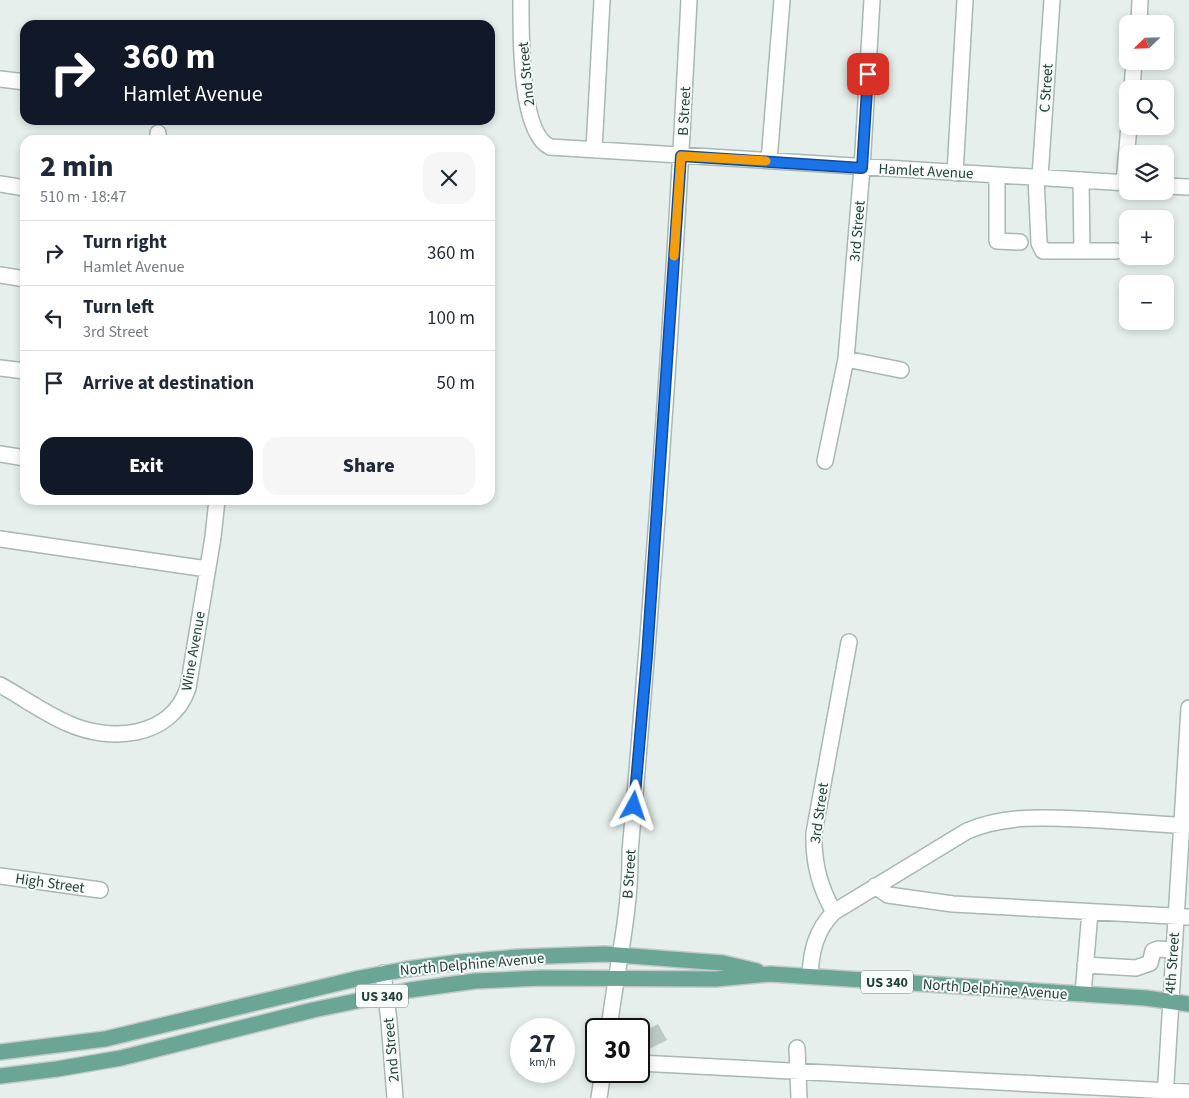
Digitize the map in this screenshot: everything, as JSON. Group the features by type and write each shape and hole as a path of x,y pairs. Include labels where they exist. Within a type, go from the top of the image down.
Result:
{"main road":[{"name":"North Delphine Avenue","path":"0,1052 105,1039 383,973 460,962 518,957 605,954 723,963 770,974"},
{"name":"North Delphine Avenue","path":"0,1076 121,1058 313,1010 386,995 475,981 616,977 716,980 770,974 1146,998 1189,1004"}],"street":[{"name":"2nd Street","path":"520,0 522,62 531,121 538,138 545,145"},
{"path":"594,150 602,0"},
{"name":"B Street","path":"610,1018 616,977 622,955 648,647 681,156 689,0"},
{"path":"769,162 782,0"},
{"name":"3rd Street","path":"825,461 846,359 862,168 872,0"},
{"path":"955,173 965,0"},
{"name":"C Street","path":"1052,0 1038,177 1039,243 1043,251 1082,250"},
{"path":"1139,15 1140,0"},
{"path":"0,79 20,81"},
{"name":"Hamlet Avenue","path":"545,145 550,147 769,162 1119,183"},
{"path":"997,175 997,241 1020,242"},
{"path":"1081,180 1082,250 1116,251"},
{"path":"0,184 20,187"},
{"path":"1174,186 1189,187"},
{"path":"0,275 20,277"},
{"path":"846,359 901,370"},
{"path":"0,368 20,370"},
{"path":"0,454 20,457"},
{"name":"Wine Avenue","path":"0,685 66,723 93,731 126,733 144,730 156,726 168,718 178,709 188,688 216,522 217,505"},
{"path":"0,540 207,569"},
{"name":"3rd Street","path":"834,912 822,889 816,871 813,848 814,833 849,642"},
{"name":"4th Street","path":"1165,1094 1173,950 1182,916 1189,708"},
{"path":"810,976 812,951 818,931 834,912 967,831 994,821 1053,818 1186,826"},
{"name":"High Street","path":"0,876 100,890"},
{"path":"876,886 888,894 953,904 1182,916"},
{"path":"1083,994 1090,912"},
{"path":"1085,966 1136,968 1150,963 1153,951 1158,949 1173,950"},
{"name":"2nd Street","path":"383,973 396,1098"},
{"path":"797,1048 799,1098"},
{"path":"650,1064 1165,1094 1189,1092"},
{"path":"598,1098 601,1083"}],"building":[{"path":"658,1024 667,1040 650,1048 650,1028"}],"slow traffic":[{"path":"674,256 681,156 766,161"}],"route":[{"path":"634,806 647,656 681,156 862,168 868,74"}]}
